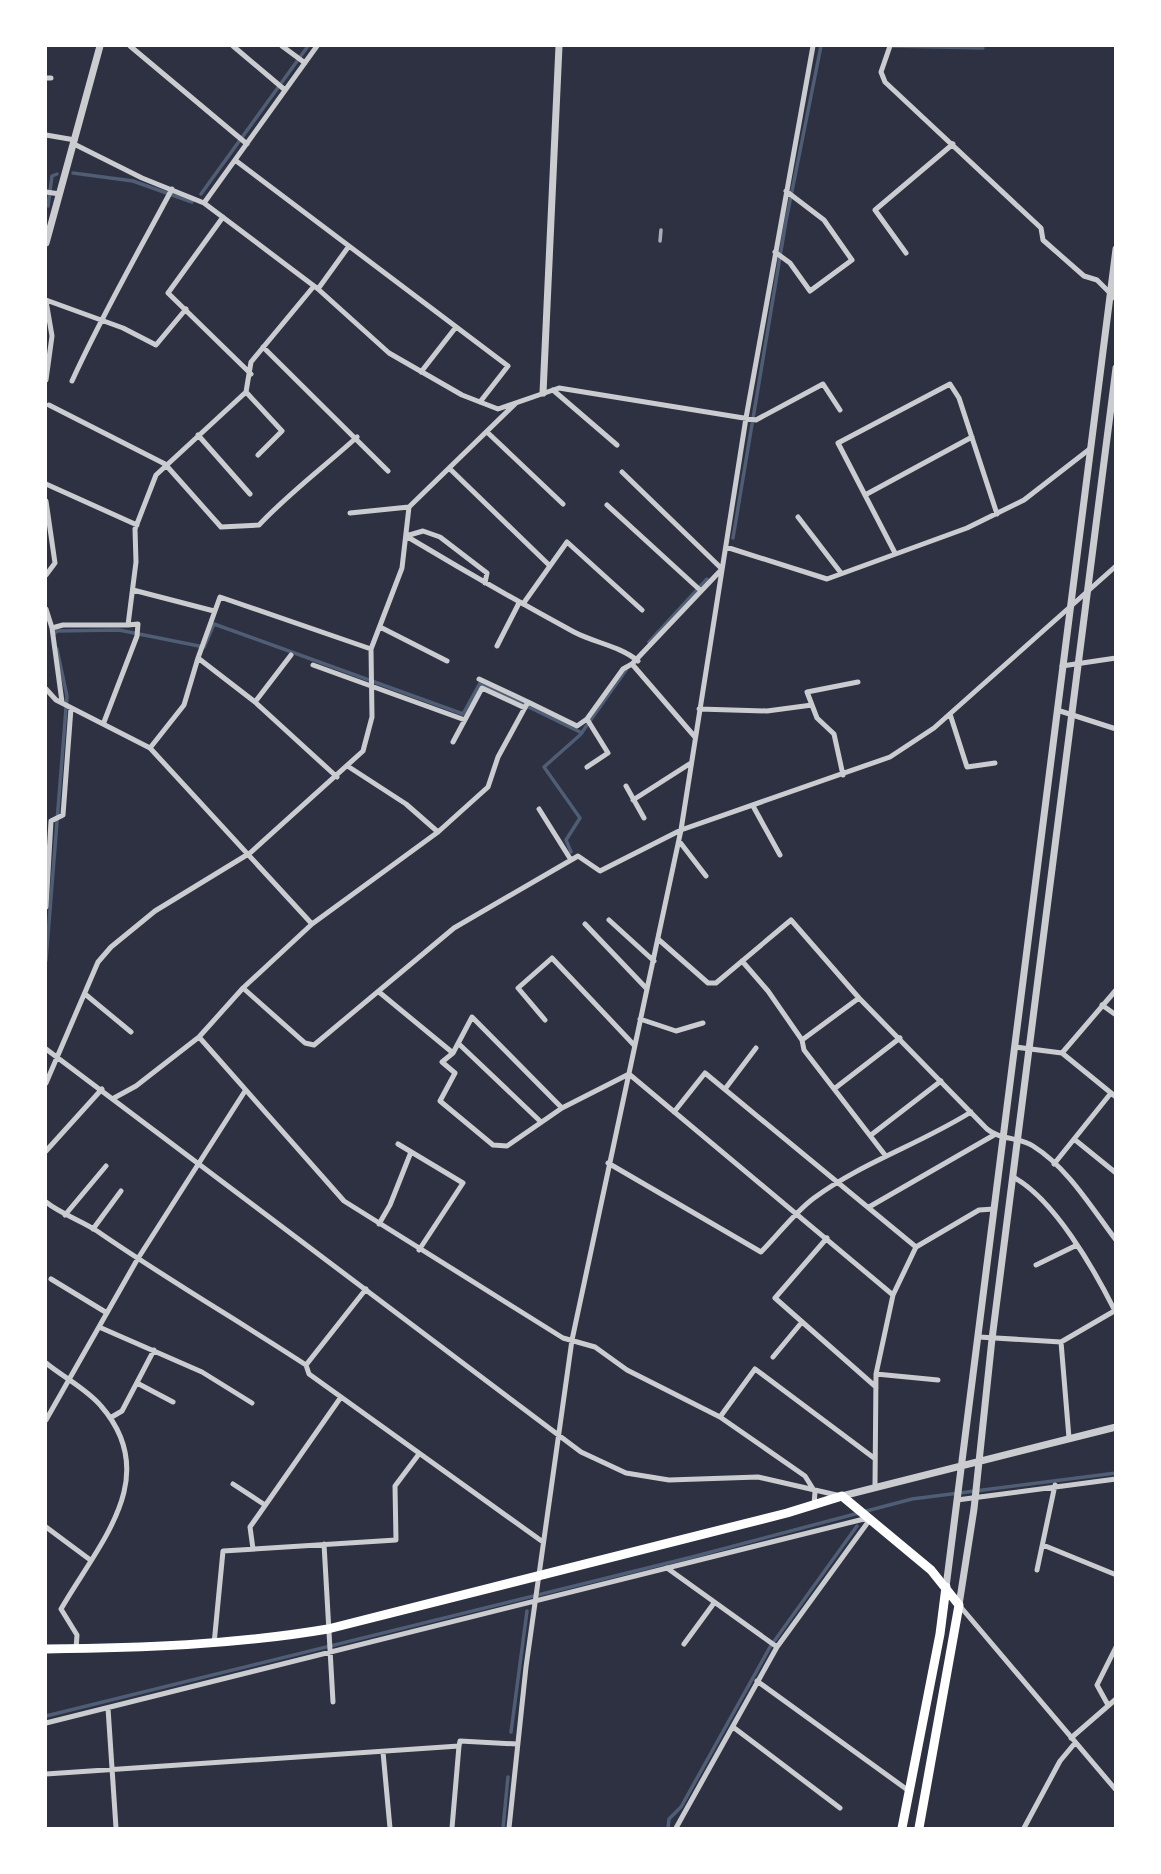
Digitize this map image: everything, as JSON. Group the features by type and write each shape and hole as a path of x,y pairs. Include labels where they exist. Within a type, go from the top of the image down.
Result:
{"highway":[{"path":"46,1649 214,1644 328,1629 538,1577 842,1496 866,1514 946,1587 959,1605 919,1829"},
{"path":"902,1829 940,1634 946,1587"}],"street":[{"path":"46,243 51,193 74,142 100,46"},
{"path":"130,46 243,141"},
{"path":"233,46 281,87"},
{"path":"282,46 301,60"},
{"path":"204,203 281,87 301,60 317,46"},
{"path":"543,393 559,46"},
{"path":"509,1829 542,1542 572,1340 679,841 722,569 790,192 812,47"},
{"path":"889,48 881,72 885,82 1041,228 1043,240 1084,276 1097,280 1113,296"},
{"path":"46,135 74,142 170,192 204,203 316,288 388,353 498,409 553,390 588,392 750,419 823,384 840,410"},
{"path":"906,253 876,210 953,144"},
{"path":"235,160 508,366 480,402"},
{"path":"72,382 100,319 138,256 170,192"},
{"path":"779,254 810,291 852,260 824,220 790,192"},
{"path":"223,217 168,293 251,374"},
{"path":"128,625 133,590 136,525 156,475 246,392 251,362 349,246"},
{"path":"946,1587 1069,607 1113,296 1115,249"},
{"path":"46,380 52,336 46,300 100,319 156,345 186,309"},
{"path":"421,372 456,327"},
{"path":"263,347 358,437 388,471"},
{"path":"1115,368 992,1339 976,1492 959,1605 1115,1790"},
{"path":"895,553 838,443 950,384 959,398 997,513"},
{"path":"553,390 617,444"},
{"path":"246,392 282,431 258,456"},
{"path":"350,513 409,507 516,402"},
{"path":"49,405 166,464 221,527 259,524 286,496 300,489 358,437"},
{"path":"487,432 563,504"},
{"path":"198,435 250,494"},
{"path":"865,495 972,437"},
{"path":"726,547 827,579 967,528 1024,500 1091,448"},
{"path":"450,469 549,565"},
{"path":"622,472 722,569"},
{"path":"46,484 136,525"},
{"path":"46,500 55,563 46,575"},
{"path":"607,505 699,589"},
{"path":"46,1083 98,962 127,932 155,911 250,853 349,767 363,751 369,740 372,717 371,649 400,574 409,507"},
{"path":"798,517 841,573"},
{"path":"406,536 423,531 440,537 487,573 485,583"},
{"path":"406,536 581,635 624,651 695,737"},
{"path":"497,646 521,603 567,542 642,610"},
{"path":"243,988 306,1043 314,1045 454,928 578,856 600,871 681,830 890,757 950,714 1115,566"},
{"path":"453,742 482,688 577,726 589,722 623,669 635,663 699,589 722,569"},
{"path":"133,590 214,611"},
{"path":"150,748 184,705 220,597 371,649"},
{"path":"46,609 67,705 58,818 51,821 46,907"},
{"path":"52,628 63,625 138,625 104,722"},
{"path":"380,627 447,661"},
{"path":"255,702 291,655"},
{"path":"198,657 255,702 337,776"},
{"path":"1062,666 1115,658"},
{"path":"313,665 370,683 465,720"},
{"path":"479,679 526,705"},
{"path":"843,775 834,734 817,718 807,692 858,682"},
{"path":"46,689 67,705 150,748 250,853 312,924"},
{"path":"114,1098 136,1086 199,1037 243,988 312,924 438,832 488,787 498,757 526,705"},
{"path":"699,709 767,711 812,705"},
{"path":"1056,710 1115,729"},
{"path":"950,714 967,767 995,763"},
{"path":"587,767 608,754 589,722"},
{"path":"633,800 691,763"},
{"path":"349,767 406,804 438,832"},
{"path":"625,786 644,818"},
{"path":"753,806 780,855"},
{"path":"539,809 571,860"},
{"path":"679,841 706,876"},
{"path":"609,920 654,961"},
{"path":"658,939 708,983 716,983 791,920 859,998 994,1135 1032,1145 1071,1180 1115,1240"},
{"path":"585,923 647,989"},
{"path":"545,1020 518,988 552,958 634,1045"},
{"path":"742,961 768,991 802,1040 804,1050 884,1155"},
{"path":"1062,1053 1115,990"},
{"path":"379,992 453,1053"},
{"path":"85,993 131,1032"},
{"path":"802,1040 859,998"},
{"path":"1102,1005 1115,1015"},
{"path":"562,1108 472,1017 460,1045 442,1062 455,1073 440,1101 493,1145 507,1146 562,1108 629,1074"},
{"path":"640,1019 676,1031 703,1023"},
{"path":"199,1037 327,1185 344,1201 563,1338 595,1346 627,1370 720,1417 805,1476 816,1498 814,1505"},
{"path":"834,1089 900,1038"},
{"path":"460,1045 541,1122"},
{"path":"1015,1047 1062,1053 1113,1095 1054,1164"},
{"path":"725,1089 757,1048"},
{"path":"46,1049 581,1452 626,1473 669,1480 758,1477 842,1496 1115,1427"},
{"path":"674,1112 705,1073 916,1247"},
{"path":"629,1074 893,1296"},
{"path":"871,1135 941,1080"},
{"path":"46,1151 102,1089"},
{"path":"46,1420 137,1260 245,1091"},
{"path":"608,1163 761,1252 811,1200 839,1181 884,1155 932,1136 971,1112"},
{"path":"870,1207 994,1135"},
{"path":"1074,1139 1115,1173"},
{"path":"398,1144 463,1183 419,1250"},
{"path":"379,1223 390,1205 411,1152"},
{"path":"65,1214 106,1166"},
{"path":"979,1337 1061,1342 1115,1310 1090,1261 1029,1186 1013,1177"},
{"path":"93,1229 121,1191"},
{"path":"46,1202 93,1229 137,1260 306,1366 309,1374 341,1398 542,1542"},
{"path":"875,1486 876,1374 893,1296 916,1247 979,1210 994,1209"},
{"path":"827,1238 775,1298 876,1387"},
{"path":"1036,1265 1077,1245"},
{"path":"51,1279 107,1313"},
{"path":"306,1366 366,1289"},
{"path":"773,1357 802,1322"},
{"path":"100,1327 202,1372 252,1403"},
{"path":"1061,1342 1069,1438"},
{"path":"110,1418 122,1411 153,1350"},
{"path":"46,1363 100,1404 125,1443 128,1471 125,1492 112,1524 61,1608 77,1635 76,1649"},
{"path":"720,1417 755,1369 874,1458"},
{"path":"876,1374 938,1380"},
{"path":"137,1383 173,1402"},
{"path":"253,1549 250,1527 341,1398"},
{"path":"214,1644 223,1551 396,1540 396,1486 419,1454"},
{"path":"957,1494 1115,1479"},
{"path":"233,1484 265,1505"},
{"path":"1037,1570 1055,1485"},
{"path":"46,1723 328,1650 667,1569 866,1514"},
{"path":"676,1829 733,1727 774,1645 866,1514"},
{"path":"46,1527 89,1559"},
{"path":"324,1545 333,1702"},
{"path":"1042,1545 1114,1574"},
{"path":"667,1569 774,1645"},
{"path":"684,1644 715,1603"},
{"path":"1108,1705 1097,1685 1115,1647"},
{"path":"757,1681 909,1791"},
{"path":"1024,1829 1073,1740 1115,1699"},
{"path":"108,1708 116,1829"},
{"path":"733,1727 840,1808"},
{"path":"452,1829 460,1741 517,1744"},
{"path":"46,1774 114,1772 459,1746"},
{"path":"383,1752 390,1829"}],"waterway":[{"path":"201,194 308,46"},
{"path":"733,538 786,221 821,46"},
{"path":"892,46 983,48"},
{"path":"73,173 133,181 192,202"},
{"path":"48,206 52,176 57,174"},
{"path":"649,642 707,579"},
{"path":"54,634 57,631 119,630 204,647 214,624 463,714 480,683 582,733"},
{"path":"46,960 67,696 57,649"},
{"path":"571,852 566,840 580,818 544,767 580,735 626,670"},
{"path":"46,1716 692,1557 912,1499 1116,1473"},
{"path":"668,1828 669,1819 681,1807 770,1647 857,1526"},
{"path":"511,1732 527,1611"},
{"path":"503,1828 508,1777"}],"railway":[{"path":"660,241 661,230"}]}
